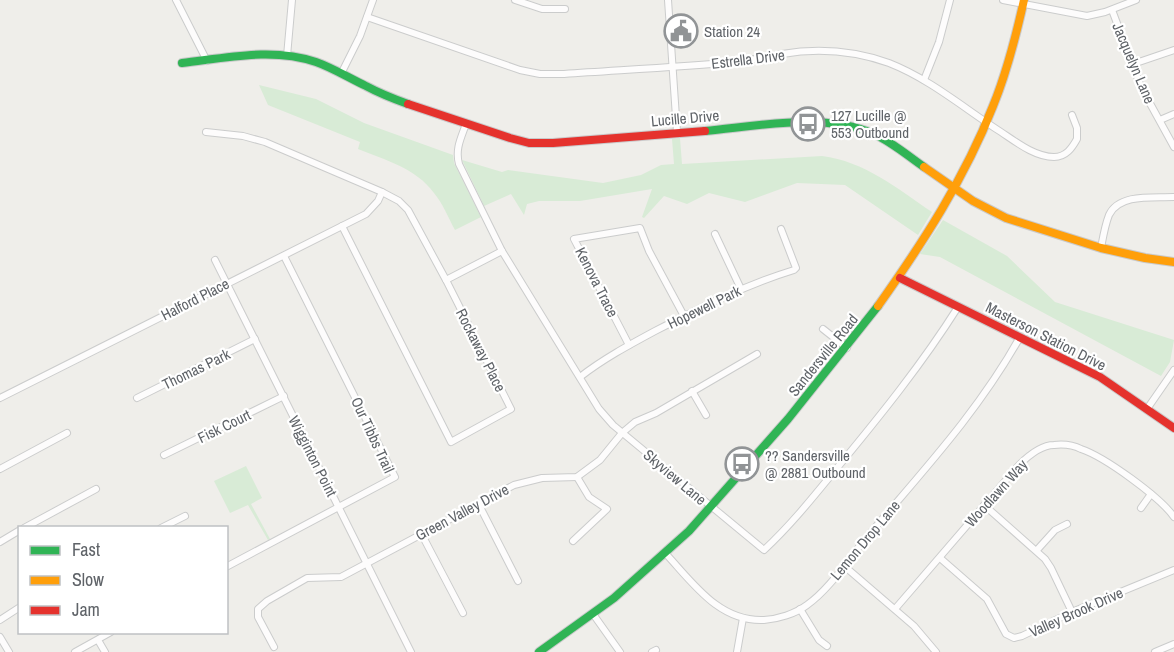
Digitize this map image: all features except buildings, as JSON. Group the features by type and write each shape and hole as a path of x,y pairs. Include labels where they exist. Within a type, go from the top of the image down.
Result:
{"street":[{"path":"176,0 207,61"},
{"path":"287,56 292,0"},
{"path":"342,72 374,0"},
{"path":"515,0 542,9 565,9"},
{"path":"668,0 677,132"},
{"path":"924,80 939,42 950,0"},
{"path":"1003,0 1088,15 1112,10 1136,0"},
{"name":"Sandersville Road","path":"540,652 593,614 666,554 766,446 847,348 900,278 954,188 987,123 1010,63 1024,2"},
{"name":"Jacquelyn Lane","path":"1112,10 1141,87 1174,147"},
{"name":"Estrella Drive","path":"367,17 530,73 564,74 671,66 749,60 782,54 839,52 873,58 924,80 1027,149 1056,157 1065,155 1077,139 1077,128 1072,115"},
{"path":"1133,64 1174,50"},
{"name":"Lucille Drive","path":"182,63 247,56 287,56 323,64 380,93 466,124 529,142 813,122 831,121 846,124 884,139 954,188 1006,218 1101,248 1174,262"},
{"path":"1160,120 1174,114"},
{"name":"Skyview Lane","path":"466,124 458,146 459,164 502,251 599,409 622,433 764,550 833,473 891,403 938,340 958,307"},
{"name":"Rockaway Place","path":"206,132 243,136 265,142 399,201 408,210 446,280 511,410 451,442 342,226"},
{"name":"Halford Place","path":"0,398 366,214 378,201 382,192"},
{"path":"1101,248 1108,218 1119,203 1126,200 1174,197"},
{"name":"Kenova Trace","path":"629,345 574,239 640,228 684,316"},
{"name":"Hopewell Park","path":"580,376 629,345 684,316 741,288 796,268 782,229"},
{"path":"715,234 741,288"},
{"path":"446,280 502,251"},
{"name":"Our Tibbs Trail","path":"228,566 395,477 284,256"},
{"name":"Wigginton Point","path":"215,260 411,652"},
{"name":"Masterson Station Drive","path":"900,278 1100,377 1174,428"},
{"path":"823,329 847,348"},
{"name":"Lemon Drop Lane","path":"666,554 713,603 726,612 743,618 770,619 800,609 813,601 953,436 993,381 1020,338"},
{"name":"Thomas Park","path":"137,399 255,339"},
{"path":"573,541 607,509 590,497 577,477 600,460 622,433 635,422 656,413 757,354"},
{"path":"1147,408 1174,370"},
{"path":"692,391 706,415"},
{"name":"Fisk Court","path":"164,455 284,396"},
{"path":"0,469 67,433"},
{"name":"Woodlawn Way","path":"895,609 1027,457 1043,447 1057,444 1077,447 1091,453 1151,494 1168,508 1174,517"},
{"name":"Green Valley Drive","path":"274,647 258,617 258,609 267,601 308,578 341,578 478,503 521,483 542,478 577,477"},
{"path":"28,526 96,489"},
{"path":"1141,508 1151,494"},
{"path":"478,503 518,581"},
{"path":"984,505 1037,550 1051,568 1072,612"},
{"path":"165,526 184,516"},
{"path":"1037,550 1054,530 1067,524"},
{"path":"0,542 18,531"},
{"path":"421,534 463,613"},
{"name":"Valley Brook Drive","path":"940,558 987,599 1006,634 1014,639 1072,612 1174,570"},
{"path":"843,565 924,636 936,652"},
{"path":"0,620 18,608"},
{"path":"800,609 819,640 827,646"},
{"path":"593,614 620,652"},
{"path":"737,652 743,618"},
{"path":"75,652 109,634"},
{"path":"0,637 9,652"},
{"path":"98,640 105,652"},
{"path":"1155,652 1174,644"}],"green space":[{"path":"259,85 316,99 364,123 453,155 454,163 481,217 455,230 437,197 418,177 399,166 358,149 360,142 268,105"},
{"path":"680,138 682,164 822,156 852,164 880,177 932,212 918,235 845,185 797,183 745,202 709,193 687,204 664,196 644,218 642,217 652,189 580,201 539,201 527,204 524,215 511,194 484,206 462,160 502,172 508,170 603,183 641,175 661,165 674,164 672,139"},
{"path":"943,220 1007,256 1055,302 1174,340 1170,362 1161,376 940,257 920,254"},
{"path":"246,466 262,498 251,504 270,539 268,540 248,505 230,513 214,481"}],"traffic: fast":[{"path":"182,63 266,54 300,58 322,64 408,104"},
{"path":"705,131 791,122 855,127 894,145 924,167"},
{"path":"539,652 614,598 689,531 788,419 878,306"}],"traffic: slow":[{"path":"878,306 911,259 956,185 982,133 1003,80 1024,0"},
{"path":"924,167 973,201 1006,218 1101,248 1174,262"}],"traffic: jam":[{"path":"408,104 529,143 705,131"},
{"path":"900,278 1100,377 1174,428"}],"place":[{"name":"Station 24","path":"681,31"},
{"name":"127 Lucille @ 553 Outbound","path":"808,124"},
{"name":"?? Sandersville @ 2881 Outbound","path":"742,464"}]}
